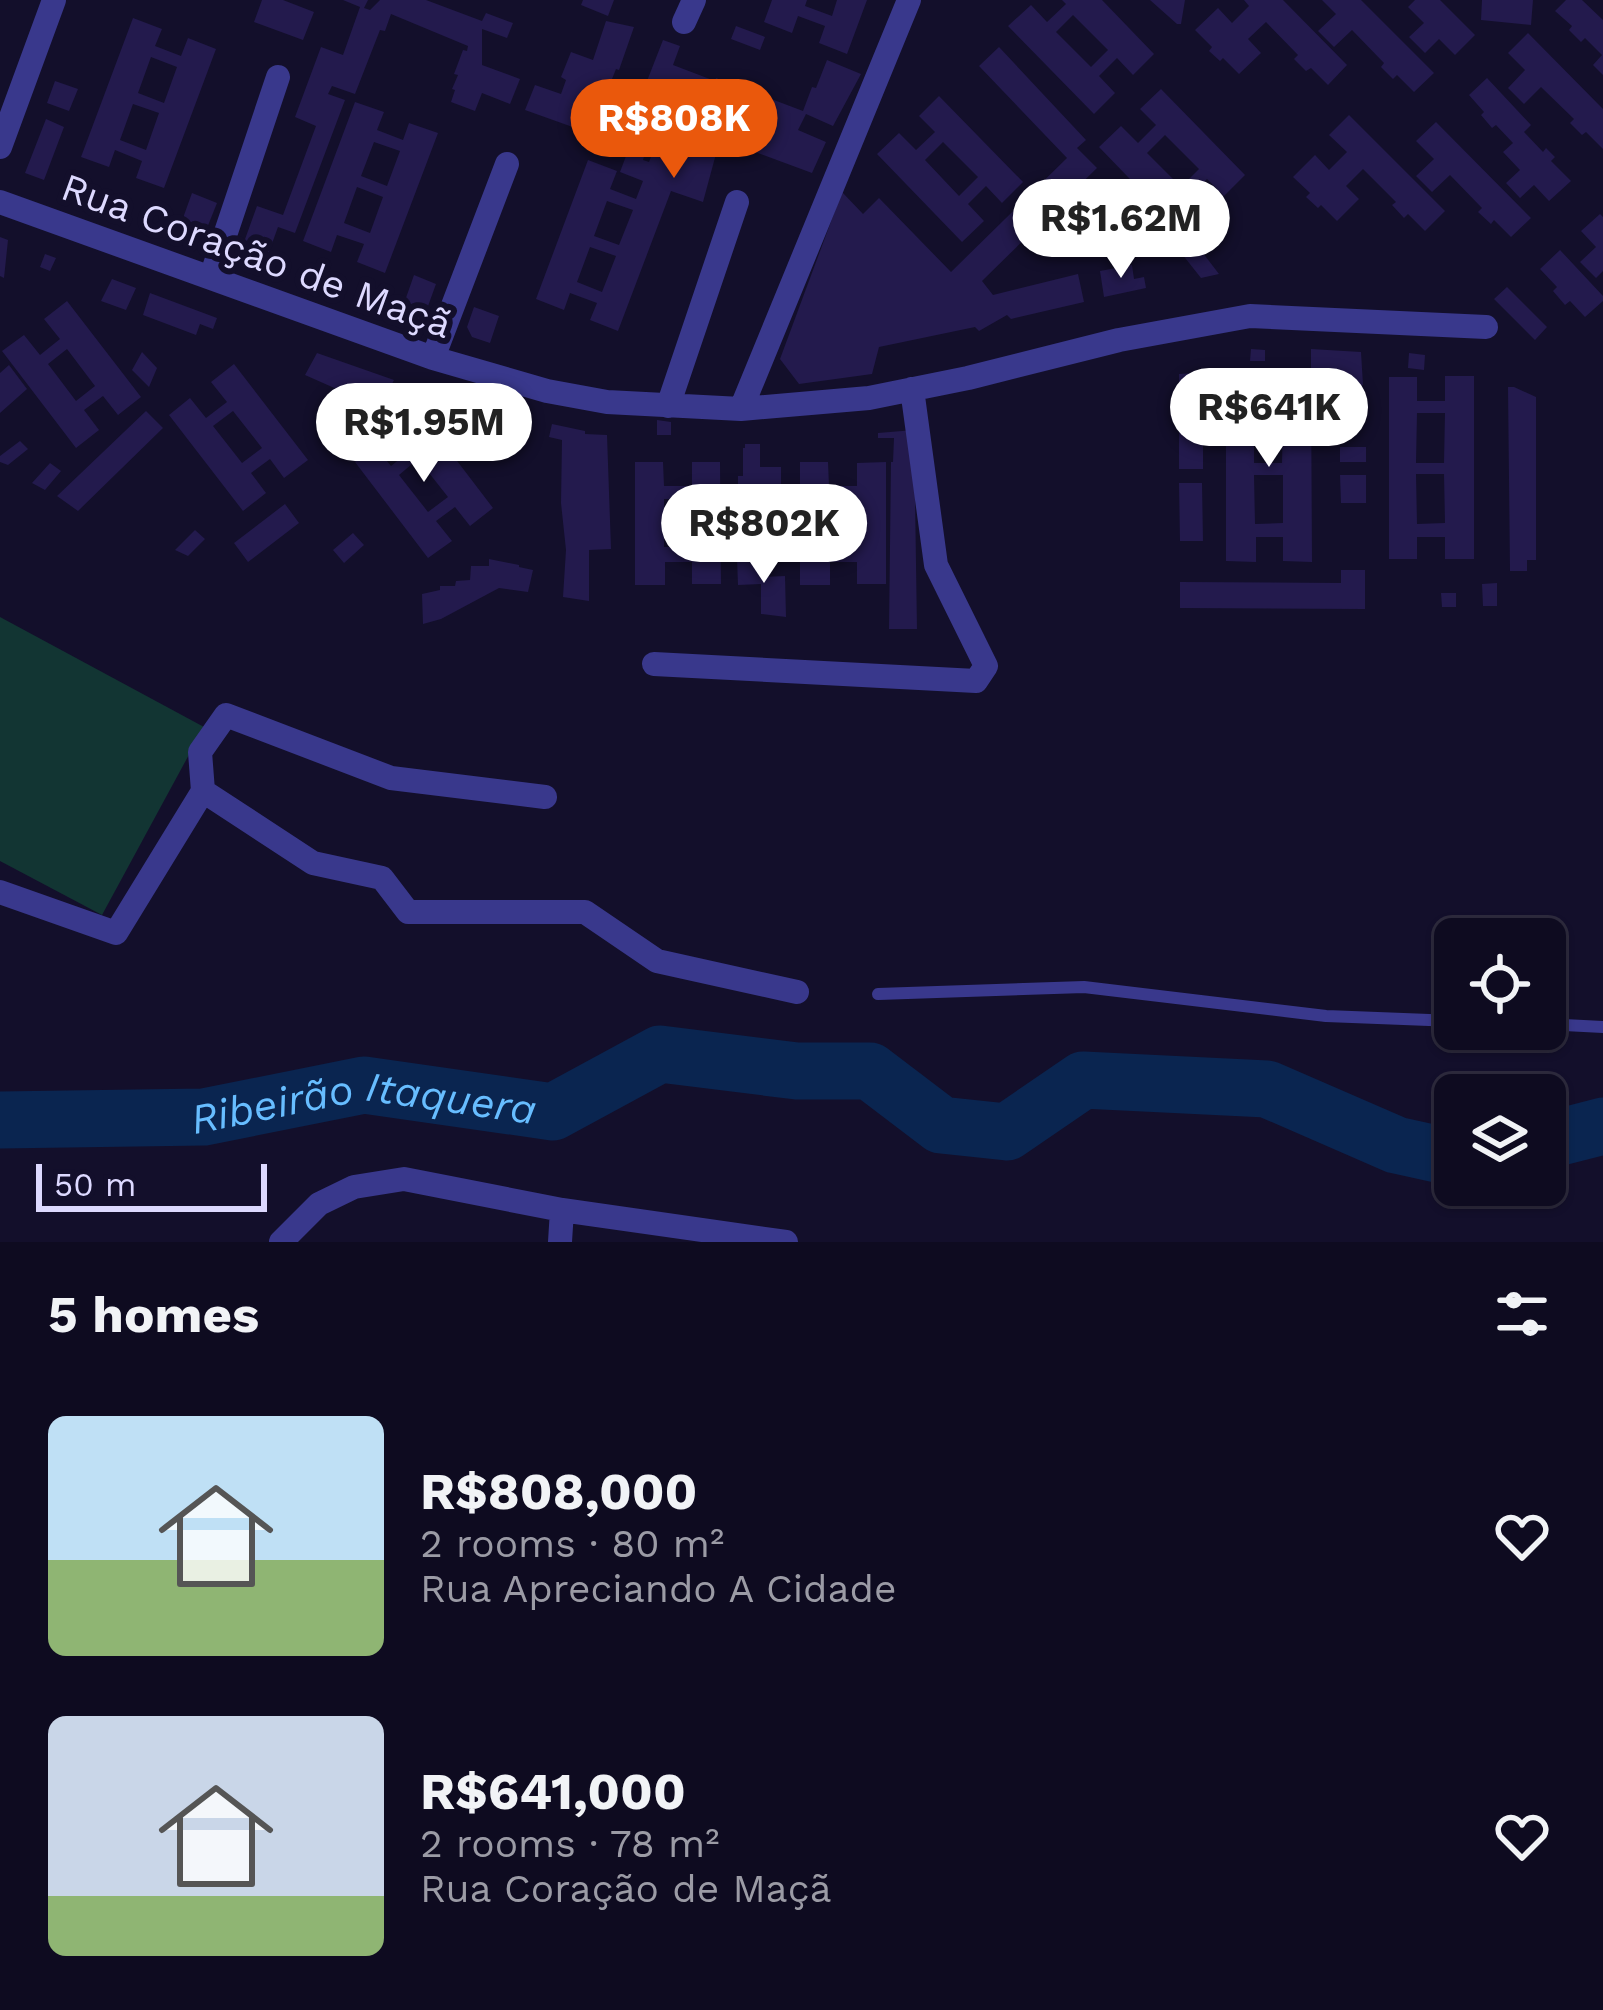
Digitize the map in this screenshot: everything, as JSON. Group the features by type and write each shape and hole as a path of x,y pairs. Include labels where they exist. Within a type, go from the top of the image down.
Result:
{"street":[{"path":"0,147 54,0"},
{"path":"741,409 909,0"},
{"path":"211,277 278,77"},
{"path":"433,358 507,164"},
{"name":"Rua Coração de Maçã","path":"0,202 433,358 547,391 607,402 741,409 869,398 1119,340 1250,316 1486,327"},
{"path":"668,406 737,202"},
{"path":"654,664 976,681 986,666 936,565 912,389"},
{"path":"0,892 116,933 203,791 200,752 226,715 392,778 545,797"},
{"path":"203,791 313,863 382,878 408,912 585,912 657,962 796,992"},
{"path":"280,1242 319,1204 354,1187 404,1179 562,1210 786,1242"},
{"path":"560,1242 562,1210"}],"lane":[{"path":"878,994 1084,987 1326,1016 1434,1020"},
{"path":"1566,1025 1603,1027"}],"green space":[{"path":"0,617 204,727 102,915 0,861"}],"building":[{"path":"262,0 283,0 314,12 303,40 254,22"},
{"path":"343,0 368,0 364,8 370,10 380,0 426,0 482,21 486,13 513,23 507,38 482,29 482,65 520,79 510,104 482,93 475,111 451,102 458,75 454,74 468,46 391,14 355,94 332,86 328,94 345,100 295,233 278,227 265,263 246,254 244,242 257,206 283,215 316,126 295,117 321,47 343,55 360,7"},
{"path":"583,0 614,0 608,16 581,5"},
{"path":"772,0 807,0 805,6 832,16 837,0 867,0 847,54 819,43 825,26 798,16 792,33 764,22"},
{"path":"1062,0 1102,0 1154,54 1133,75 1117,58 1099,76 1115,93 1094,114 1008,26 1031,5 1047,22 1066,4","holes":["1073,15 1108,50 1091,67 1056,32"]},
{"path":"1150,0 1185,0 1181,24 1177,24"},
{"path":"1244,0 1283,0 1347,65 1328,85 1294,59 1298,55 1266,22 1248,39 1261,53 1239,74 1209,51 1212,47 1195,30 1218,8 1232,23 1249,6"},
{"path":"1322,0 1361,0 1434,73 1414,92 1381,67 1384,63 1352,30 1334,47 1318,31 1336,14"},
{"path":"1415,0 1440,0 1475,35 1455,55 1439,39 1425,53 1409,37 1424,23 1408,7"},
{"path":"1482,0 1533,0 1531,25 1481,20"},
{"path":"1566,0 1582,0 1603,20 1603,75 1593,65 1602,55 1585,38 1581,42 1555,11"},
{"path":"133,18 162,29 155,46 181,56 188,38 216,49 164,188 136,178 142,161 115,150 109,167 81,157","holes":["151,57 177,67 164,103 138,93","133,104 159,113 146,150 120,140"]},
{"path":"606,21 634,27 595,135 525,110 535,85 561,94 566,80 561,77 571,52 593,60"},
{"path":"736,26 765,37 760,50 731,39"},
{"path":"1528,33 1603,109 1603,149 1570,123 1574,119 1541,87 1524,104 1508,88 1525,70 1508,53"},
{"path":"663,40 680,46 673,65 803,111 827,60 861,74 833,126 806,114 798,130 826,142 812,173 720,139 703,202 671,191 618,331 590,320 597,303 570,293 564,310 536,299 588,160 617,171 610,189 636,199 643,181 620,172 629,148 645,153 643,160 649,162 664,123 716,137 725,113 647,81","holes":["607,201 633,210 619,245 594,236","590,247 616,256 602,292 577,282"]},
{"path":"999,47 1086,140 1077,148 1097,168 982,281 993,295 1078,274 1084,302 1011,319 1007,315 979,331 975,327 879,347 872,374 799,384 780,359 842,192 863,214 879,198 951,272 1067,158 979,66"},
{"path":"1487,78 1531,125 1524,132 1543,152 1546,148 1555,157 1551,161 1571,181 1549,201 1534,185 1520,198 1506,183 1520,170 1503,152 1513,143 1496,125 1492,128 1469,95"},
{"path":"55,81 78,89 69,111 47,103"},
{"path":"642,89 665,97 657,122 633,114"},
{"path":"1161,89 1245,175 1224,196 1207,179 1189,197 1206,214 1184,235 1099,147 1121,126 1138,143 1156,125 1140,109","holes":["1165,135 1199,169 1181,187 1147,153"]},
{"path":"939,96 1023,182 1002,203 986,186 968,204 984,221 962,242 877,154 899,133 916,150 935,132 919,116","holes":["943,142 978,177 959,196 925,160"]},
{"path":"355,102 384,112 377,130 403,140 409,123 438,133 385,273 357,262 364,244 337,235 331,252 303,241","holes":["374,142 400,151 387,186 361,176","357,187 383,197 370,233 344,223"]},
{"path":"1349,115 1445,211 1425,231 1408,214 1404,218 1392,205 1396,202 1363,169 1346,186 1359,199 1337,221 1306,197 1310,193 1293,177 1315,155 1329,170 1347,152 1329,135"},
{"path":"46,119 64,127 44,180 25,173"},
{"path":"1436,122 1531,218 1511,237 1478,212 1482,208 1450,175 1432,192 1416,176 1434,159 1416,141"},
{"path":"192,193 217,203 203,238 179,229"},
{"path":"1600,214 1603,271 1596,278 1580,262 1596,247 1581,231"},
{"path":"0,237 8,240 4,278 0,276"},
{"path":"1196,244 1219,274 1201,278 1182,254"},
{"path":"1560,250 1603,296 1585,317 1570,301 1565,305 1553,291 1557,287 1540,269"},
{"path":"45,254 56,258 50,271 40,267"},
{"path":"1132,265 1134,279 1144,277 1146,288 1104,297 1100,271"},
{"path":"414,275 436,284 423,320 401,312"},
{"path":"112,279 136,288 126,310 101,301"},
{"path":"1507,287 1547,327 1535,340 1494,299"},
{"path":"150,293 217,318 213,329 200,324 196,335 143,315"},
{"path":"67,301 141,397 118,415 103,396 84,410 99,430 76,448 2,351 24,335 40,355 60,339 44,319","holes":["67,349 95,386 76,401 48,364"]},
{"path":"474,307 499,316 490,343 472,337 467,327"},
{"path":"1251,349 1265,350 1265,361 1250,361"},
{"path":"1311,349 1361,352 1363,385 1340,385 1340,379 1324,379 1324,371 1311,371"},
{"path":"142,352 157,368 149,387 132,370"},
{"path":"317,353 394,380 371,425 341,453 320,430 354,398 363,408 366,402 305,375"},
{"path":"1409,353 1425,355 1424,370 1408,368"},
{"path":"234,364 308,460 284,478 270,459 251,473 266,493 243,511 169,415 190,398 206,418 227,402 211,382","holes":["233,411 262,448 242,463 213,426"]},
{"path":"9,365 27,389 0,413 0,373"},
{"path":"1203,373 1203,469 1179,469 1179,374"},
{"path":"1445,376 1474,376 1474,559 1445,559 1445,537 1417,537 1417,559 1389,559 1389,377 1417,377 1417,401 1445,401","holes":["1417,413 1445,413 1444,463 1416,463","1416,474 1444,474 1445,523 1417,524"]},
{"path":"1226,377 1255,378 1254,402 1282,402 1283,378 1311,378 1312,562 1283,561 1283,537 1256,537 1256,562 1226,561","holes":["1254,414 1283,415 1282,463 1254,463","1254,475 1283,475 1283,523 1255,524"]},
{"path":"1508,387 1536,397 1536,560 1527,560 1527,571 1510,571"},
{"path":"1340,394 1365,394 1365,422 1340,422"},
{"path":"146,411 163,428 78,511 57,496"},
{"path":"419,411 493,508 470,526 455,507 436,521 452,541 428,558 355,462 375,446 391,466 412,449 397,429","holes":["418,459 448,497 428,512 399,475"]},
{"path":"657,420 671,422 671,435 657,435"},
{"path":"552,424 607,435 611,549 589,550 589,601 563,597 562,440 549,437"},
{"path":"914,430 917,629 889,629 894,438 878,438 878,433"},
{"path":"20,441 28,449 8,465 0,462 0,456"},
{"path":"745,444 760,444 760,467 781,467 781,504 760,504 760,526 783,526 783,544 760,544 760,532 738,532 738,476 743,476"},
{"path":"1340,447 1366,447 1366,462 1340,462"},
{"path":"635,462 663,462 664,486 692,486 692,462 720,462 721,584 692,584 692,562 665,562 665,585 635,585","holes":["664,499 692,499 692,547 664,547"]},
{"path":"800,462 828,462 829,486 857,486 857,463 886,462 886,584 857,584 857,562 830,562 830,585 800,585","holes":["829,498 857,498 857,547 829,547"]},
{"path":"50,463 61,471 45,490 32,483"},
{"path":"1340,475 1366,475 1366,503 1341,503"},
{"path":"1179,483 1202,483 1203,541 1180,541"},
{"path":"285,504 299,523 248,562 234,543"},
{"path":"195,530 205,539 188,556 175,550"},
{"path":"353,533 364,545 344,563 333,550"},
{"path":"737,558 761,558 761,577 785,576 786,617 761,614 761,584 738,585"},
{"path":"489,559 533,570 528,592 499,588 423,624 422,594 470,580 471,566 489,566"},
{"path":"1341,570 1365,570 1365,609 1180,608 1180,582 1341,583"},
{"path":"1497,583 1497,606 1483,606 1482,584"},
{"path":"1441,593 1456,593 1456,607 1442,607"}],"waterway":[{"name":"Ribeirão Itaquera","path":"0,1120 204,1117 364,1085 553,1112 660,1054 797,1071 870,1071 941,1125 1007,1132 1083,1080 1267,1089 1396,1145 1434,1153"},
{"name":"Ribeirão Itaquera","path":"1566,1136 1603,1126"}]}
